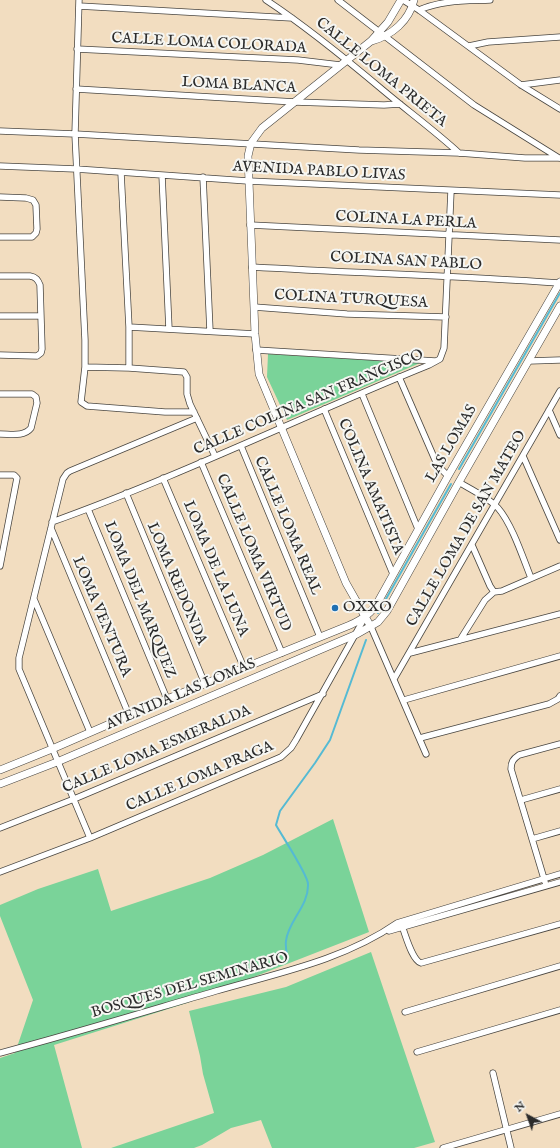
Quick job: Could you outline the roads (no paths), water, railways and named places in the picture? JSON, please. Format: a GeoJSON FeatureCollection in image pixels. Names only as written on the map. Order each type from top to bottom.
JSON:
{"type":"FeatureCollection","features":[{"type":"Feature","properties":{"kind":"street","name":"CALLE LOMA PRIETA"},"geometry":{"type":"LineString","coordinates":[[266,0],[293,18],[347,60],[459,153]]}},
{"type":"Feature","properties":{"kind":"street"},"geometry":{"type":"LineString","coordinates":[[338,0],[474,105],[559,158]]}},
{"type":"Feature","properties":{"kind":"street"},"geometry":{"type":"LineString","coordinates":[[382,34],[402,0],[413,3],[419,10],[521,85],[560,109]]}},
{"type":"Feature","properties":{"kind":"street"},"geometry":{"type":"LineString","coordinates":[[419,10],[443,3],[490,0]]}},
{"type":"Feature","properties":{"kind":"street"},"geometry":{"type":"LineString","coordinates":[[194,412],[165,412],[84,405],[81,402],[80,398],[85,368],[85,340],[75,134],[79,3],[293,18]]}},
{"type":"Feature","properties":{"kind":"street"},"geometry":{"type":"LineString","coordinates":[[413,3],[400,25],[370,41],[262,128],[251,143],[248,156],[248,181],[255,334],[259,374],[346,583],[371,627],[404,700],[426,754]]}},
{"type":"Feature","properties":{"kind":"street"},"geometry":{"type":"LineString","coordinates":[[469,46],[488,42],[560,37]]}},
{"type":"Feature","properties":{"kind":"street","name":"CALLE LOMA COLORADA"},"geometry":{"type":"LineString","coordinates":[[78,49],[298,60],[340,66]]}},
{"type":"Feature","properties":{"kind":"street"},"geometry":{"type":"LineString","coordinates":[[521,85],[560,80]]}},
{"type":"Feature","properties":{"kind":"street","name":"LOMA BLANCA"},"geometry":{"type":"LineString","coordinates":[[76,89],[295,102],[384,105],[400,104]]}},
{"type":"Feature","properties":{"kind":"street","name":"AVENIDA PABLO LIVAS"},"geometry":{"type":"LineString","coordinates":[[0,131],[251,143],[359,150],[459,153],[502,157],[559,158]]}},
{"type":"Feature","properties":{"kind":"street"},"geometry":{"type":"LineString","coordinates":[[0,161],[7,166]]}},
{"type":"Feature","properties":{"kind":"street"},"geometry":{"type":"LineString","coordinates":[[0,166],[7,166]]}},
{"type":"Feature","properties":{"kind":"street","name":"AVENIDA PABLO LIVAS"},"geometry":{"type":"LineString","coordinates":[[7,166],[76,169],[248,181],[560,196]]}},
{"type":"Feature","properties":{"kind":"street"},"geometry":{"type":"LineString","coordinates":[[121,173],[129,327],[129,368]]}},
{"type":"Feature","properties":{"kind":"street"},"geometry":{"type":"LineString","coordinates":[[162,175],[169,329]]}},
{"type":"Feature","properties":{"kind":"street"},"geometry":{"type":"LineString","coordinates":[[203,177],[210,331]]}},
{"type":"Feature","properties":{"kind":"street","name":"CALLE COLINA SAN FRANCISCO"},"geometry":{"type":"LineString","coordinates":[[51,525],[241,446],[436,362],[443,354],[444,348],[451,191]]}},
{"type":"Feature","properties":{"kind":"street"},"geometry":{"type":"LineString","coordinates":[[0,197],[26,198],[33,200],[36,206],[37,229],[36,233],[32,237],[0,237]]}},
{"type":"Feature","properties":{"kind":"street","name":"COLINA LA PERLA"},"geometry":{"type":"LineString","coordinates":[[250,225],[560,240]]}},
{"type":"Feature","properties":{"kind":"street","name":"COLINA SAN PABLO"},"geometry":{"type":"LineString","coordinates":[[252,267],[560,282]]}},
{"type":"Feature","properties":{"kind":"street"},"geometry":{"type":"LineString","coordinates":[[0,276],[30,276],[36,279],[40,285],[42,349],[40,355],[0,355]]}},
{"type":"Feature","properties":{"kind":"street","name":"LAS LOMAS"},"geometry":{"type":"LineString","coordinates":[[366,617],[375,607],[448,476],[560,282]]}},
{"type":"Feature","properties":{"kind":"street","name":"LAS LOMAS"},"geometry":{"type":"LineString","coordinates":[[371,627],[378,622],[387,611],[560,306]]}},
{"type":"Feature","properties":{"kind":"street","name":"COLINA TURQUESA"},"geometry":{"type":"LineString","coordinates":[[254,307],[347,314],[446,317]]}},
{"type":"Feature","properties":{"kind":"street"},"geometry":{"type":"LineString","coordinates":[[0,316],[41,316]]}},
{"type":"Feature","properties":{"kind":"street"},"geometry":{"type":"LineString","coordinates":[[129,327],[255,334]]}},
{"type":"Feature","properties":{"kind":"street"},"geometry":{"type":"LineString","coordinates":[[256,350],[436,362]]}},
{"type":"Feature","properties":{"kind":"street"},"geometry":{"type":"LineString","coordinates":[[529,361],[560,360]]}},
{"type":"Feature","properties":{"kind":"street"},"geometry":{"type":"LineString","coordinates":[[85,368],[129,368],[181,372],[185,374],[187,379],[188,398],[215,456]]}},
{"type":"Feature","properties":{"kind":"street"},"geometry":{"type":"LineString","coordinates":[[399,377],[436,462],[448,476]]}},
{"type":"Feature","properties":{"kind":"street","name":"CALLE LOMA DE SAN MATEO"},"geometry":{"type":"LineString","coordinates":[[394,679],[560,391]]}},
{"type":"Feature","properties":{"kind":"street"},"geometry":{"type":"LineString","coordinates":[[0,394],[32,394],[36,397],[37,403],[31,428],[29,430],[23,434],[0,434]]}},
{"type":"Feature","properties":{"kind":"street"},"geometry":{"type":"LineString","coordinates":[[362,394],[418,529]]}},
{"type":"Feature","properties":{"kind":"street","name":"COLINA AMATISTA"},"geometry":{"type":"LineString","coordinates":[[324,409],[393,574]]}},
{"type":"Feature","properties":{"kind":"street"},"geometry":{"type":"LineString","coordinates":[[549,410],[560,435]]}},
{"type":"Feature","properties":{"kind":"street"},"geometry":{"type":"LineString","coordinates":[[90,838],[19,669],[19,658],[51,525],[65,475],[70,470],[197,418]]}},
{"type":"Feature","properties":{"kind":"street","name":"CALLE LOMA REAL"},"geometry":{"type":"LineString","coordinates":[[241,446],[320,637]]}},
{"type":"Feature","properties":{"kind":"street"},"geometry":{"type":"LineString","coordinates":[[523,456],[560,540]]}},
{"type":"Feature","properties":{"kind":"street","name":"CALLE LOMA VIRTUD"},"geometry":{"type":"LineString","coordinates":[[201,462],[282,652]]}},
{"type":"Feature","properties":{"kind":"street"},"geometry":{"type":"LineString","coordinates":[[0,475],[14,475],[17,478],[2,548],[0,566]]}},
{"type":"Feature","properties":{"kind":"street","name":"LOMA DE LA LUNA"},"geometry":{"type":"LineString","coordinates":[[163,478],[244,668]]}},
{"type":"Feature","properties":{"kind":"street"},"geometry":{"type":"LineString","coordinates":[[459,482],[494,504],[506,521],[531,578]]}},
{"type":"Feature","properties":{"kind":"street","name":"LOMA REDONDA"},"geometry":{"type":"LineString","coordinates":[[126,494],[205,684]]}},
{"type":"Feature","properties":{"kind":"street","name":"LOMA DEL MARQUEZ"},"geometry":{"type":"LineString","coordinates":[[88,509],[166,699]]}},
{"type":"Feature","properties":{"kind":"street","name":"LOMA VENTURA"},"geometry":{"type":"LineString","coordinates":[[51,525],[129,715]]}},
{"type":"Feature","properties":{"kind":"street"},"geometry":{"type":"LineString","coordinates":[[472,545],[494,592]]}},
{"type":"Feature","properties":{"kind":"street"},"geometry":{"type":"LineString","coordinates":[[460,640],[486,600],[494,592],[502,591],[560,566]]}},
{"type":"Feature","properties":{"kind":"street"},"geometry":{"type":"LineString","coordinates":[[34,599],[90,732]]}},
{"type":"Feature","properties":{"kind":"street"},"geometry":{"type":"LineString","coordinates":[[410,653],[560,614]]}},
{"type":"Feature","properties":{"kind":"street","name":"CALLE LOMA PRAGA"},"geometry":{"type":"LineString","coordinates":[[0,872],[90,838],[281,757],[296,740],[366,617]]}},
{"type":"Feature","properties":{"kind":"street","name":"AVENIDA LAS LOMAS"},"geometry":{"type":"LineString","coordinates":[[0,770],[166,699],[366,617]]}},
{"type":"Feature","properties":{"kind":"street","name":"AVENIDA LAS LOMAS"},"geometry":{"type":"LineString","coordinates":[[0,784],[58,762],[371,627]]}},
{"type":"Feature","properties":{"kind":"street"},"geometry":{"type":"LineString","coordinates":[[404,700],[560,656]]}},
{"type":"Feature","properties":{"kind":"street","name":"CALLE LOMA ESMERALDA"},"geometry":{"type":"LineString","coordinates":[[0,828],[74,799],[323,693]]}},
{"type":"Feature","properties":{"kind":"street"},"geometry":{"type":"LineString","coordinates":[[420,738],[554,702],[560,696]]}},
{"type":"Feature","properties":{"kind":"street"},"geometry":{"type":"LineString","coordinates":[[546,886],[511,764],[512,761],[519,755],[560,744]]}},
{"type":"Feature","properties":{"kind":"street"},"geometry":{"type":"LineString","coordinates":[[521,800],[560,789]]}},
{"type":"Feature","properties":{"kind":"street"},"geometry":{"type":"LineString","coordinates":[[532,838],[560,830]]}},
{"type":"Feature","properties":{"kind":"street"},"geometry":{"type":"LineString","coordinates":[[383,932],[397,922],[560,874]]}},
{"type":"Feature","properties":{"kind":"street"},"geometry":{"type":"LineString","coordinates":[[383,932],[560,882]]}},
{"type":"Feature","properties":{"kind":"street"},"geometry":{"type":"LineString","coordinates":[[402,926],[414,957],[421,963],[560,924]]}},
{"type":"Feature","properties":{"kind":"street","name":"BOSQUES DEL SEMINARIO"},"geometry":{"type":"LineString","coordinates":[[0,1053],[255,980],[325,958],[354,947],[383,932]]}},
{"type":"Feature","properties":{"kind":"street"},"geometry":{"type":"LineString","coordinates":[[406,1012],[560,966]]}},
{"type":"Feature","properties":{"kind":"street"},"geometry":{"type":"LineString","coordinates":[[416,1052],[560,1010]]}},
{"type":"Feature","properties":{"kind":"street"},"geometry":{"type":"LineString","coordinates":[[493,1073],[511,1148]]}},
{"type":"Feature","properties":{"kind":"street"},"geometry":{"type":"LineString","coordinates":[[443,1148],[560,1114]]}},
{"type":"Feature","properties":{"kind":"waterway"},"geometry":{"type":"LineString","coordinates":[[459,469],[560,293]]}},
{"type":"Feature","properties":{"kind":"waterway"},"geometry":{"type":"LineString","coordinates":[[378,613],[451,484]]}},
{"type":"Feature","properties":{"kind":"waterway"},"geometry":{"type":"LineString","coordinates":[[288,960],[286,941],[290,927],[305,899],[308,884],[299,864],[276,825],[280,811],[330,740],[366,640]]}},
{"type":"Feature","properties":{"kind":"place","name":"OXXO"},"geometry":{"type":"Point","coordinates":[335,608]}}]}
